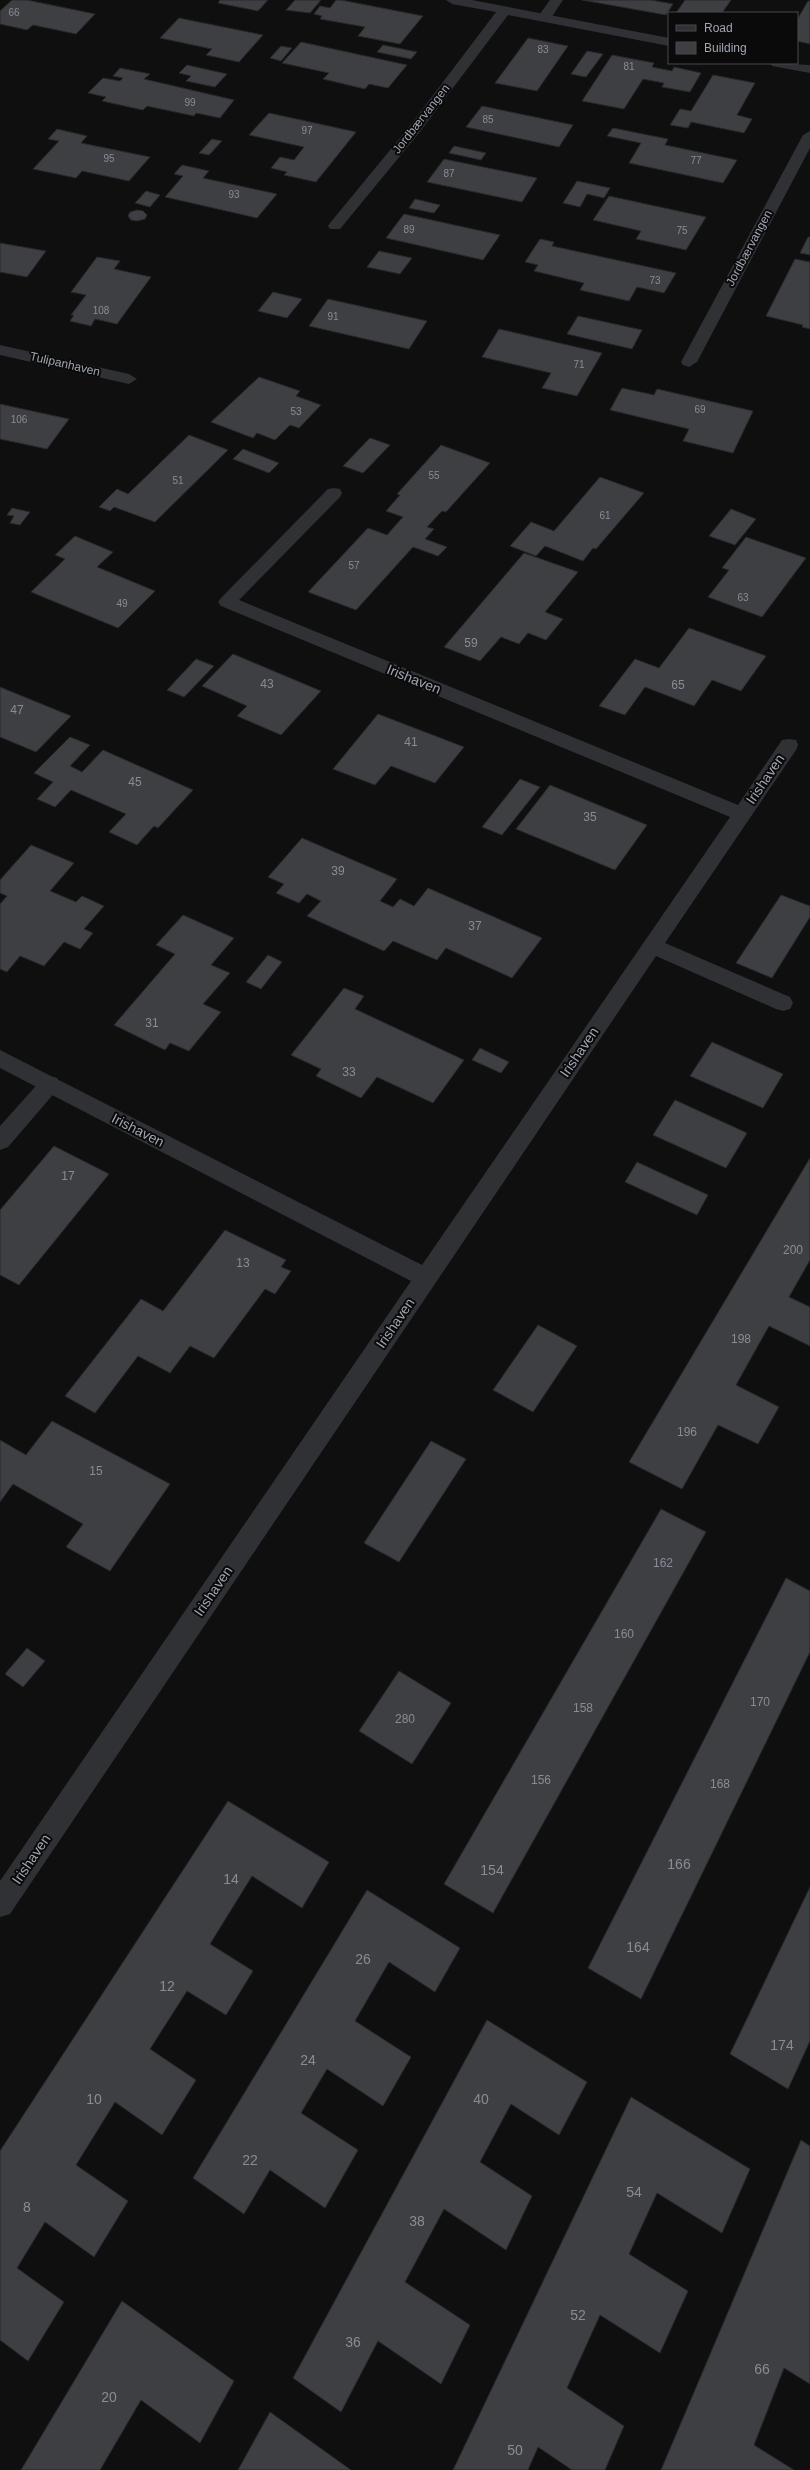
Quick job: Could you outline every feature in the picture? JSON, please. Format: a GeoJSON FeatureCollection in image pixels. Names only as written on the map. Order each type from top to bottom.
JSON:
{"type":"FeatureCollection","features":[{"type":"Feature","properties":{"kind":"street"},"geometry":{"type":"LineString","coordinates":[[452,0],[668,42]]}},
{"type":"Feature","properties":{"kind":"street"},"geometry":{"type":"LineString","coordinates":[[544,18],[557,0]]}},
{"type":"Feature","properties":{"kind":"street","name":"Jordbærvangen"},"geometry":{"type":"LineString","coordinates":[[335,226],[414,130],[505,10]]}},
{"type":"Feature","properties":{"kind":"street"},"geometry":{"type":"LineString","coordinates":[[782,64],[810,69]]}},
{"type":"Feature","properties":{"kind":"street","name":"Jordbærvangen"},"geometry":{"type":"LineString","coordinates":[[689,362],[810,135]]}},
{"type":"Feature","properties":{"kind":"street","name":"Tulipanhaven"},"geometry":{"type":"LineString","coordinates":[[0,350],[129,379]]}},
{"type":"Feature","properties":{"kind":"street","name":"Irishaven"},"geometry":{"type":"LineString","coordinates":[[334,493],[227,602],[742,814]]}},
{"type":"Feature","properties":{"kind":"street","name":"Irishaven"},"geometry":{"type":"LineString","coordinates":[[0,1904],[789,745]]}},
{"type":"Feature","properties":{"kind":"street"},"geometry":{"type":"LineString","coordinates":[[652,946],[783,1003]]}},
{"type":"Feature","properties":{"kind":"street","name":"Irishaven"},"geometry":{"type":"LineString","coordinates":[[0,1058],[426,1278]]}},
{"type":"Feature","properties":{"kind":"street"},"geometry":{"type":"LineString","coordinates":[[0,1140],[50,1084]]}},
{"type":"Feature","properties":{"kind":"building"},"geometry":{"type":"Polygon","coordinates":[[[12,0],[27,0],[95,14],[76,34],[33,25],[27,30],[0,24],[0,11],[12,0]]]}},
{"type":"Feature","properties":{"kind":"building"},"geometry":{"type":"Polygon","coordinates":[[[220,0],[268,0],[258,11],[218,3],[220,0]]]}},
{"type":"Feature","properties":{"kind":"building"},"geometry":{"type":"Polygon","coordinates":[[[295,0],[321,0],[310,13],[286,10],[295,0]]]}},
{"type":"Feature","properties":{"kind":"building"},"geometry":{"type":"Polygon","coordinates":[[[336,0],[423,16],[400,44],[358,36],[365,27],[320,19],[322,16],[314,14],[320,6],[330,8],[336,0]]]}},
{"type":"Feature","properties":{"kind":"building"},"geometry":{"type":"Polygon","coordinates":[[[582,0],[651,0],[673,4],[666,15],[582,0]]]}},
{"type":"Feature","properties":{"kind":"building"},"geometry":{"type":"Polygon","coordinates":[[[685,0],[731,0],[723,12],[677,12],[685,0]]]}},
{"type":"Feature","properties":{"kind":"building"},"geometry":{"type":"Polygon","coordinates":[[[808,1],[810,1],[810,44],[798,41],[798,18],[808,1]]]}},
{"type":"Feature","properties":{"kind":"building"},"geometry":{"type":"Polygon","coordinates":[[[179,18],[263,35],[239,62],[206,55],[212,49],[160,38],[179,18]]]}},
{"type":"Feature","properties":{"kind":"building"},"geometry":{"type":"Polygon","coordinates":[[[528,38],[568,46],[537,91],[495,83],[528,38]]]}},
{"type":"Feature","properties":{"kind":"building"},"geometry":{"type":"Polygon","coordinates":[[[301,42],[407,65],[388,88],[369,84],[365,89],[323,79],[329,73],[282,63],[301,42]]]}},
{"type":"Feature","properties":{"kind":"building"},"geometry":{"type":"Polygon","coordinates":[[[383,45],[417,52],[411,59],[377,52],[383,45]]]}},
{"type":"Feature","properties":{"kind":"building"},"geometry":{"type":"Polygon","coordinates":[[[281,46],[292,48],[281,61],[270,58],[281,46]]]}},
{"type":"Feature","properties":{"kind":"building"},"geometry":{"type":"Polygon","coordinates":[[[587,51],[603,54],[586,77],[571,74],[587,51]]]}},
{"type":"Feature","properties":{"kind":"building"},"geometry":{"type":"Polygon","coordinates":[[[612,55],[654,63],[652,67],[672,71],[674,67],[701,73],[690,92],[662,87],[664,83],[643,79],[624,109],[582,101],[612,55]]]}},
{"type":"Feature","properties":{"kind":"building"},"geometry":{"type":"Polygon","coordinates":[[[187,65],[227,74],[215,87],[186,81],[191,76],[179,73],[187,65]]]}},
{"type":"Feature","properties":{"kind":"building"},"geometry":{"type":"Polygon","coordinates":[[[120,68],[150,74],[144,79],[234,100],[220,118],[196,113],[194,116],[147,106],[143,110],[102,101],[106,97],[88,93],[103,78],[120,81],[123,78],[113,76],[120,68]]]}},
{"type":"Feature","properties":{"kind":"building"},"geometry":{"type":"Polygon","coordinates":[[[713,75],[755,83],[737,115],[752,119],[744,133],[691,122],[688,128],[670,125],[680,109],[691,111],[713,75]]]}},
{"type":"Feature","properties":{"kind":"building"},"geometry":{"type":"Polygon","coordinates":[[[482,106],[573,125],[559,147],[466,127],[482,106]]]}},
{"type":"Feature","properties":{"kind":"building"},"geometry":{"type":"Polygon","coordinates":[[[269,113],[356,132],[316,182],[284,175],[287,172],[271,168],[280,157],[294,160],[304,147],[249,135],[269,113]]]}},
{"type":"Feature","properties":{"kind":"building"},"geometry":{"type":"Polygon","coordinates":[[[613,128],[668,139],[665,145],[737,160],[723,183],[629,163],[641,143],[607,136],[613,128]]]}},
{"type":"Feature","properties":{"kind":"building"},"geometry":{"type":"Polygon","coordinates":[[[57,129],[87,136],[81,143],[150,157],[129,181],[82,171],[76,178],[33,169],[59,141],[48,139],[57,129]]]}},
{"type":"Feature","properties":{"kind":"building"},"geometry":{"type":"Polygon","coordinates":[[[212,139],[222,141],[209,155],[199,153],[212,139]]]}},
{"type":"Feature","properties":{"kind":"building"},"geometry":{"type":"Polygon","coordinates":[[[454,146],[486,153],[481,160],[449,153],[454,146]]]}},
{"type":"Feature","properties":{"kind":"building"},"geometry":{"type":"Polygon","coordinates":[[[444,159],[537,178],[522,202],[427,182],[444,159]]]}},
{"type":"Feature","properties":{"kind":"building"},"geometry":{"type":"Polygon","coordinates":[[[182,165],[209,171],[203,178],[277,194],[257,218],[165,197],[183,176],[174,174],[182,165]]]}},
{"type":"Feature","properties":{"kind":"building"},"geometry":{"type":"Polygon","coordinates":[[[577,181],[610,188],[604,198],[587,194],[580,207],[563,203],[577,181]]]}},
{"type":"Feature","properties":{"kind":"building"},"geometry":{"type":"Polygon","coordinates":[[[146,191],[160,195],[150,207],[135,203],[146,191]]]}},
{"type":"Feature","properties":{"kind":"building"},"geometry":{"type":"Polygon","coordinates":[[[609,196],[706,217],[686,250],[636,239],[641,231],[593,220],[609,196]]]}},
{"type":"Feature","properties":{"kind":"building"},"geometry":{"type":"Polygon","coordinates":[[[415,199],[440,205],[434,213],[409,208],[415,199]]]}},
{"type":"Feature","properties":{"kind":"building"},"geometry":{"type":"Polygon","coordinates":[[[137,210],[143,211],[147,215],[145,219],[137,221],[131,220],[128,216],[130,212],[137,210]]]}},
{"type":"Feature","properties":{"kind":"building"},"geometry":{"type":"Polygon","coordinates":[[[404,214],[500,235],[483,260],[386,238],[404,214]]]}},
{"type":"Feature","properties":{"kind":"building"},"geometry":{"type":"Polygon","coordinates":[[[808,237],[810,237],[810,255],[800,253],[808,237]]]}},
{"type":"Feature","properties":{"kind":"building"},"geometry":{"type":"Polygon","coordinates":[[[540,239],[554,242],[552,246],[676,273],[664,293],[637,287],[629,301],[580,290],[584,283],[534,271],[538,265],[525,262],[540,239]]]}},
{"type":"Feature","properties":{"kind":"building"},"geometry":{"type":"Polygon","coordinates":[[[0,243],[46,251],[27,277],[0,272],[0,243]]]}},
{"type":"Feature","properties":{"kind":"building"},"geometry":{"type":"Polygon","coordinates":[[[379,251],[412,258],[400,274],[367,267],[379,251]]]}},
{"type":"Feature","properties":{"kind":"building"},"geometry":{"type":"Polygon","coordinates":[[[97,257],[120,261],[114,269],[151,277],[117,324],[95,319],[91,326],[70,321],[74,315],[71,315],[86,295],[71,292],[97,257]]]}},
{"type":"Feature","properties":{"kind":"building"},"geometry":{"type":"Polygon","coordinates":[[[795,259],[810,262],[810,329],[802,327],[803,325],[766,316],[795,259]]]}},
{"type":"Feature","properties":{"kind":"building"},"geometry":{"type":"Polygon","coordinates":[[[273,292],[302,299],[287,318],[258,311],[273,292]]]}},
{"type":"Feature","properties":{"kind":"building"},"geometry":{"type":"Polygon","coordinates":[[[328,299],[427,321],[409,349],[309,326],[328,299]]]}},
{"type":"Feature","properties":{"kind":"building"},"geometry":{"type":"Polygon","coordinates":[[[578,316],[642,330],[632,349],[567,334],[578,316]]]}},
{"type":"Feature","properties":{"kind":"building"},"geometry":{"type":"Polygon","coordinates":[[[499,329],[602,353],[577,396],[542,388],[551,373],[482,357],[499,329]]]}},
{"type":"Feature","properties":{"kind":"building"},"geometry":{"type":"Polygon","coordinates":[[[259,377],[300,391],[296,396],[321,405],[299,428],[290,425],[275,440],[257,433],[253,438],[211,422],[259,377]]]}},
{"type":"Feature","properties":{"kind":"building"},"geometry":{"type":"Polygon","coordinates":[[[622,388],[654,395],[657,389],[753,411],[733,453],[683,441],[689,429],[610,410],[622,388]]]}},
{"type":"Feature","properties":{"kind":"building"},"geometry":{"type":"Polygon","coordinates":[[[0,404],[69,419],[47,449],[0,439],[0,404]]]}},
{"type":"Feature","properties":{"kind":"building"},"geometry":{"type":"Polygon","coordinates":[[[189,435],[228,450],[155,522],[114,507],[110,511],[99,507],[117,489],[128,494],[189,435]]]}},
{"type":"Feature","properties":{"kind":"building"},"geometry":{"type":"Polygon","coordinates":[[[370,438],[390,445],[363,473],[343,466],[370,438]]]}},
{"type":"Feature","properties":{"kind":"building"},"geometry":{"type":"Polygon","coordinates":[[[441,445],[490,463],[446,512],[442,511],[427,527],[434,529],[425,539],[447,547],[438,556],[413,547],[356,610],[308,592],[368,528],[387,535],[403,517],[386,511],[400,495],[397,494],[441,445]]]}},
{"type":"Feature","properties":{"kind":"building"},"geometry":{"type":"Polygon","coordinates":[[[243,449],[279,463],[269,473],[233,459],[243,449]]]}},
{"type":"Feature","properties":{"kind":"building"},"geometry":{"type":"Polygon","coordinates":[[[600,477],[644,493],[596,549],[593,548],[583,561],[545,546],[536,556],[510,546],[531,522],[554,531],[600,477]]]}},
{"type":"Feature","properties":{"kind":"building"},"geometry":{"type":"Polygon","coordinates":[[[12,508],[30,512],[20,525],[10,523],[14,516],[7,515],[12,508]]]}},
{"type":"Feature","properties":{"kind":"building"},"geometry":{"type":"Polygon","coordinates":[[[731,509],[756,519],[735,545],[709,536],[731,509]]]}},
{"type":"Feature","properties":{"kind":"building"},"geometry":{"type":"Polygon","coordinates":[[[75,536],[113,552],[97,567],[155,591],[118,628],[31,592],[65,559],[55,555],[75,536]]]}},
{"type":"Feature","properties":{"kind":"building"},"geometry":{"type":"Polygon","coordinates":[[[746,537],[806,558],[762,617],[708,597],[729,570],[722,568],[746,537]]]}},
{"type":"Feature","properties":{"kind":"building"},"geometry":{"type":"Polygon","coordinates":[[[524,553],[578,572],[545,612],[563,619],[546,640],[528,633],[519,644],[501,637],[480,661],[444,647],[524,553]]]}},
{"type":"Feature","properties":{"kind":"building"},"geometry":{"type":"Polygon","coordinates":[[[689,628],[766,656],[741,691],[712,680],[694,706],[645,687],[625,715],[599,706],[635,659],[659,668],[689,628]]]}},
{"type":"Feature","properties":{"kind":"building"},"geometry":{"type":"Polygon","coordinates":[[[233,654],[321,691],[281,735],[237,716],[247,706],[202,686],[233,654]]]}},
{"type":"Feature","properties":{"kind":"building"},"geometry":{"type":"Polygon","coordinates":[[[196,659],[214,666],[184,697],[167,690],[196,659]]]}},
{"type":"Feature","properties":{"kind":"building"},"geometry":{"type":"Polygon","coordinates":[[[0,687],[71,716],[36,752],[0,737],[0,687]]]}},
{"type":"Feature","properties":{"kind":"building"},"geometry":{"type":"Polygon","coordinates":[[[378,714],[464,747],[435,783],[391,766],[375,785],[333,769],[378,714]]]}},
{"type":"Feature","properties":{"kind":"building"},"geometry":{"type":"Polygon","coordinates":[[[70,737],[90,745],[70,766],[82,772],[103,750],[193,790],[158,828],[154,826],[137,845],[109,832],[126,814],[71,790],[55,807],[37,799],[53,782],[34,773],[70,737]]]}},
{"type":"Feature","properties":{"kind":"building"},"geometry":{"type":"Polygon","coordinates":[[[520,779],[540,787],[502,835],[482,827],[520,779]]]}},
{"type":"Feature","properties":{"kind":"building"},"geometry":{"type":"Polygon","coordinates":[[[550,785],[647,825],[615,870],[516,829],[550,785]]]}},
{"type":"Feature","properties":{"kind":"building"},"geometry":{"type":"Polygon","coordinates":[[[302,838],[397,879],[380,901],[393,907],[400,899],[414,906],[428,888],[542,938],[512,978],[446,948],[437,960],[393,941],[384,951],[307,916],[321,901],[307,894],[299,903],[276,893],[284,884],[268,877],[302,838]]]}},
{"type":"Feature","properties":{"kind":"building"},"geometry":{"type":"Polygon","coordinates":[[[31,845],[74,863],[50,891],[76,902],[82,896],[104,906],[84,929],[93,933],[80,949],[64,942],[44,966],[20,956],[7,972],[0,969],[0,904],[7,896],[0,893],[0,880],[31,845]]]}},
{"type":"Feature","properties":{"kind":"building"},"geometry":{"type":"Polygon","coordinates":[[[781,895],[810,906],[810,917],[772,978],[736,963],[781,895]]]}},
{"type":"Feature","properties":{"kind":"building"},"geometry":{"type":"Polygon","coordinates":[[[183,915],[234,938],[211,965],[230,973],[203,1004],[221,1012],[189,1051],[170,1043],[165,1050],[114,1025],[175,954],[156,945],[183,915]]]}},
{"type":"Feature","properties":{"kind":"building"},"geometry":{"type":"Polygon","coordinates":[[[268,955],[282,962],[261,989],[246,982],[268,955]]]}},
{"type":"Feature","properties":{"kind":"building"},"geometry":{"type":"Polygon","coordinates":[[[344,988],[364,996],[355,1009],[464,1060],[433,1103],[377,1077],[361,1098],[316,1076],[321,1069],[291,1055],[344,988]]]}},
{"type":"Feature","properties":{"kind":"building"},"geometry":{"type":"Polygon","coordinates":[[[712,1042],[783,1074],[763,1108],[690,1076],[712,1042]]]}},
{"type":"Feature","properties":{"kind":"building"},"geometry":{"type":"Polygon","coordinates":[[[480,1048],[509,1062],[501,1073],[472,1060],[480,1048]]]}},
{"type":"Feature","properties":{"kind":"building"},"geometry":{"type":"Polygon","coordinates":[[[675,1100],[747,1133],[726,1168],[653,1135],[675,1100]]]}},
{"type":"Feature","properties":{"kind":"building"},"geometry":{"type":"Polygon","coordinates":[[[54,1146],[109,1174],[19,1285],[0,1275],[0,1210],[54,1146]]]}},
{"type":"Feature","properties":{"kind":"building"},"geometry":{"type":"Polygon","coordinates":[[[810,1158],[810,1260],[789,1297],[810,1307],[810,1346],[769,1326],[736,1385],[779,1407],[758,1444],[718,1425],[682,1489],[629,1462],[810,1158]]]}},
{"type":"Feature","properties":{"kind":"building"},"geometry":{"type":"Polygon","coordinates":[[[637,1162],[708,1195],[697,1215],[625,1182],[637,1162]]]}},
{"type":"Feature","properties":{"kind":"building"},"geometry":{"type":"Polygon","coordinates":[[[225,1230],[286,1260],[281,1267],[291,1271],[275,1294],[265,1289],[214,1358],[190,1346],[170,1373],[138,1356],[95,1413],[65,1396],[141,1299],[163,1311],[225,1230]]]}},
{"type":"Feature","properties":{"kind":"building"},"geometry":{"type":"Polygon","coordinates":[[[538,1325],[577,1346],[533,1412],[493,1390],[538,1325]]]}},
{"type":"Feature","properties":{"kind":"building"},"geometry":{"type":"Polygon","coordinates":[[[52,1421],[170,1484],[110,1571],[66,1547],[83,1524],[13,1484],[0,1502],[0,1440],[26,1455],[52,1421]]]}},
{"type":"Feature","properties":{"kind":"building"},"geometry":{"type":"Polygon","coordinates":[[[431,1441],[466,1459],[399,1562],[364,1543],[431,1441]]]}},
{"type":"Feature","properties":{"kind":"building"},"geometry":{"type":"Polygon","coordinates":[[[661,1509],[706,1532],[493,1913],[444,1884],[661,1509]]]}},
{"type":"Feature","properties":{"kind":"building"},"geometry":{"type":"Polygon","coordinates":[[[786,1578],[810,1591],[810,1652],[641,1999],[588,1968],[786,1578]]]}},
{"type":"Feature","properties":{"kind":"building"},"geometry":{"type":"Polygon","coordinates":[[[27,1648],[45,1661],[23,1687],[5,1674],[27,1648]]]}},
{"type":"Feature","properties":{"kind":"building"},"geometry":{"type":"Polygon","coordinates":[[[399,1671],[451,1703],[412,1764],[359,1731],[399,1671]]]}},
{"type":"Feature","properties":{"kind":"building"},"geometry":{"type":"Polygon","coordinates":[[[228,1801],[329,1862],[302,1908],[252,1876],[210,1944],[253,1971],[226,2015],[187,1991],[150,2049],[196,2080],[162,2135],[115,2102],[76,2165],[128,2201],[94,2257],[45,2222],[17,2268],[64,2302],[28,2361],[0,2340],[0,2151],[228,1801]]]}},
{"type":"Feature","properties":{"kind":"building"},"geometry":{"type":"Polygon","coordinates":[[[810,1887],[810,2041],[788,2089],[730,2054],[810,1887]]]}},
{"type":"Feature","properties":{"kind":"building"},"geometry":{"type":"Polygon","coordinates":[[[367,1890],[460,1948],[435,1992],[389,1962],[355,2021],[411,2057],[383,2106],[327,2069],[301,2113],[358,2150],[325,2208],[270,2170],[244,2214],[193,2178],[367,1890]]]}},
{"type":"Feature","properties":{"kind":"building"},"geometry":{"type":"Polygon","coordinates":[[[487,2020],[587,2082],[559,2135],[511,2104],[480,2162],[532,2196],[506,2250],[444,2209],[405,2282],[470,2325],[441,2384],[378,2341],[341,2412],[293,2378],[487,2020]]]}},
{"type":"Feature","properties":{"kind":"building"},"geometry":{"type":"Polygon","coordinates":[[[631,2097],[750,2169],[722,2233],[657,2193],[629,2254],[688,2291],[660,2353],[600,2315],[567,2388],[624,2426],[605,2470],[572,2470],[538,2447],[528,2470],[453,2470],[631,2097]]]}},
{"type":"Feature","properties":{"kind":"building"},"geometry":{"type":"Polygon","coordinates":[[[801,2140],[810,2146],[810,2384],[784,2368],[754,2445],[794,2470],[661,2470],[801,2140]]]}},
{"type":"Feature","properties":{"kind":"building"},"geometry":{"type":"Polygon","coordinates":[[[122,2301],[234,2381],[200,2443],[141,2400],[100,2470],[21,2470],[122,2301]]]}},
{"type":"Feature","properties":{"kind":"building"},"geometry":{"type":"Polygon","coordinates":[[[270,2412],[351,2470],[238,2470],[270,2412]]]}}]}
